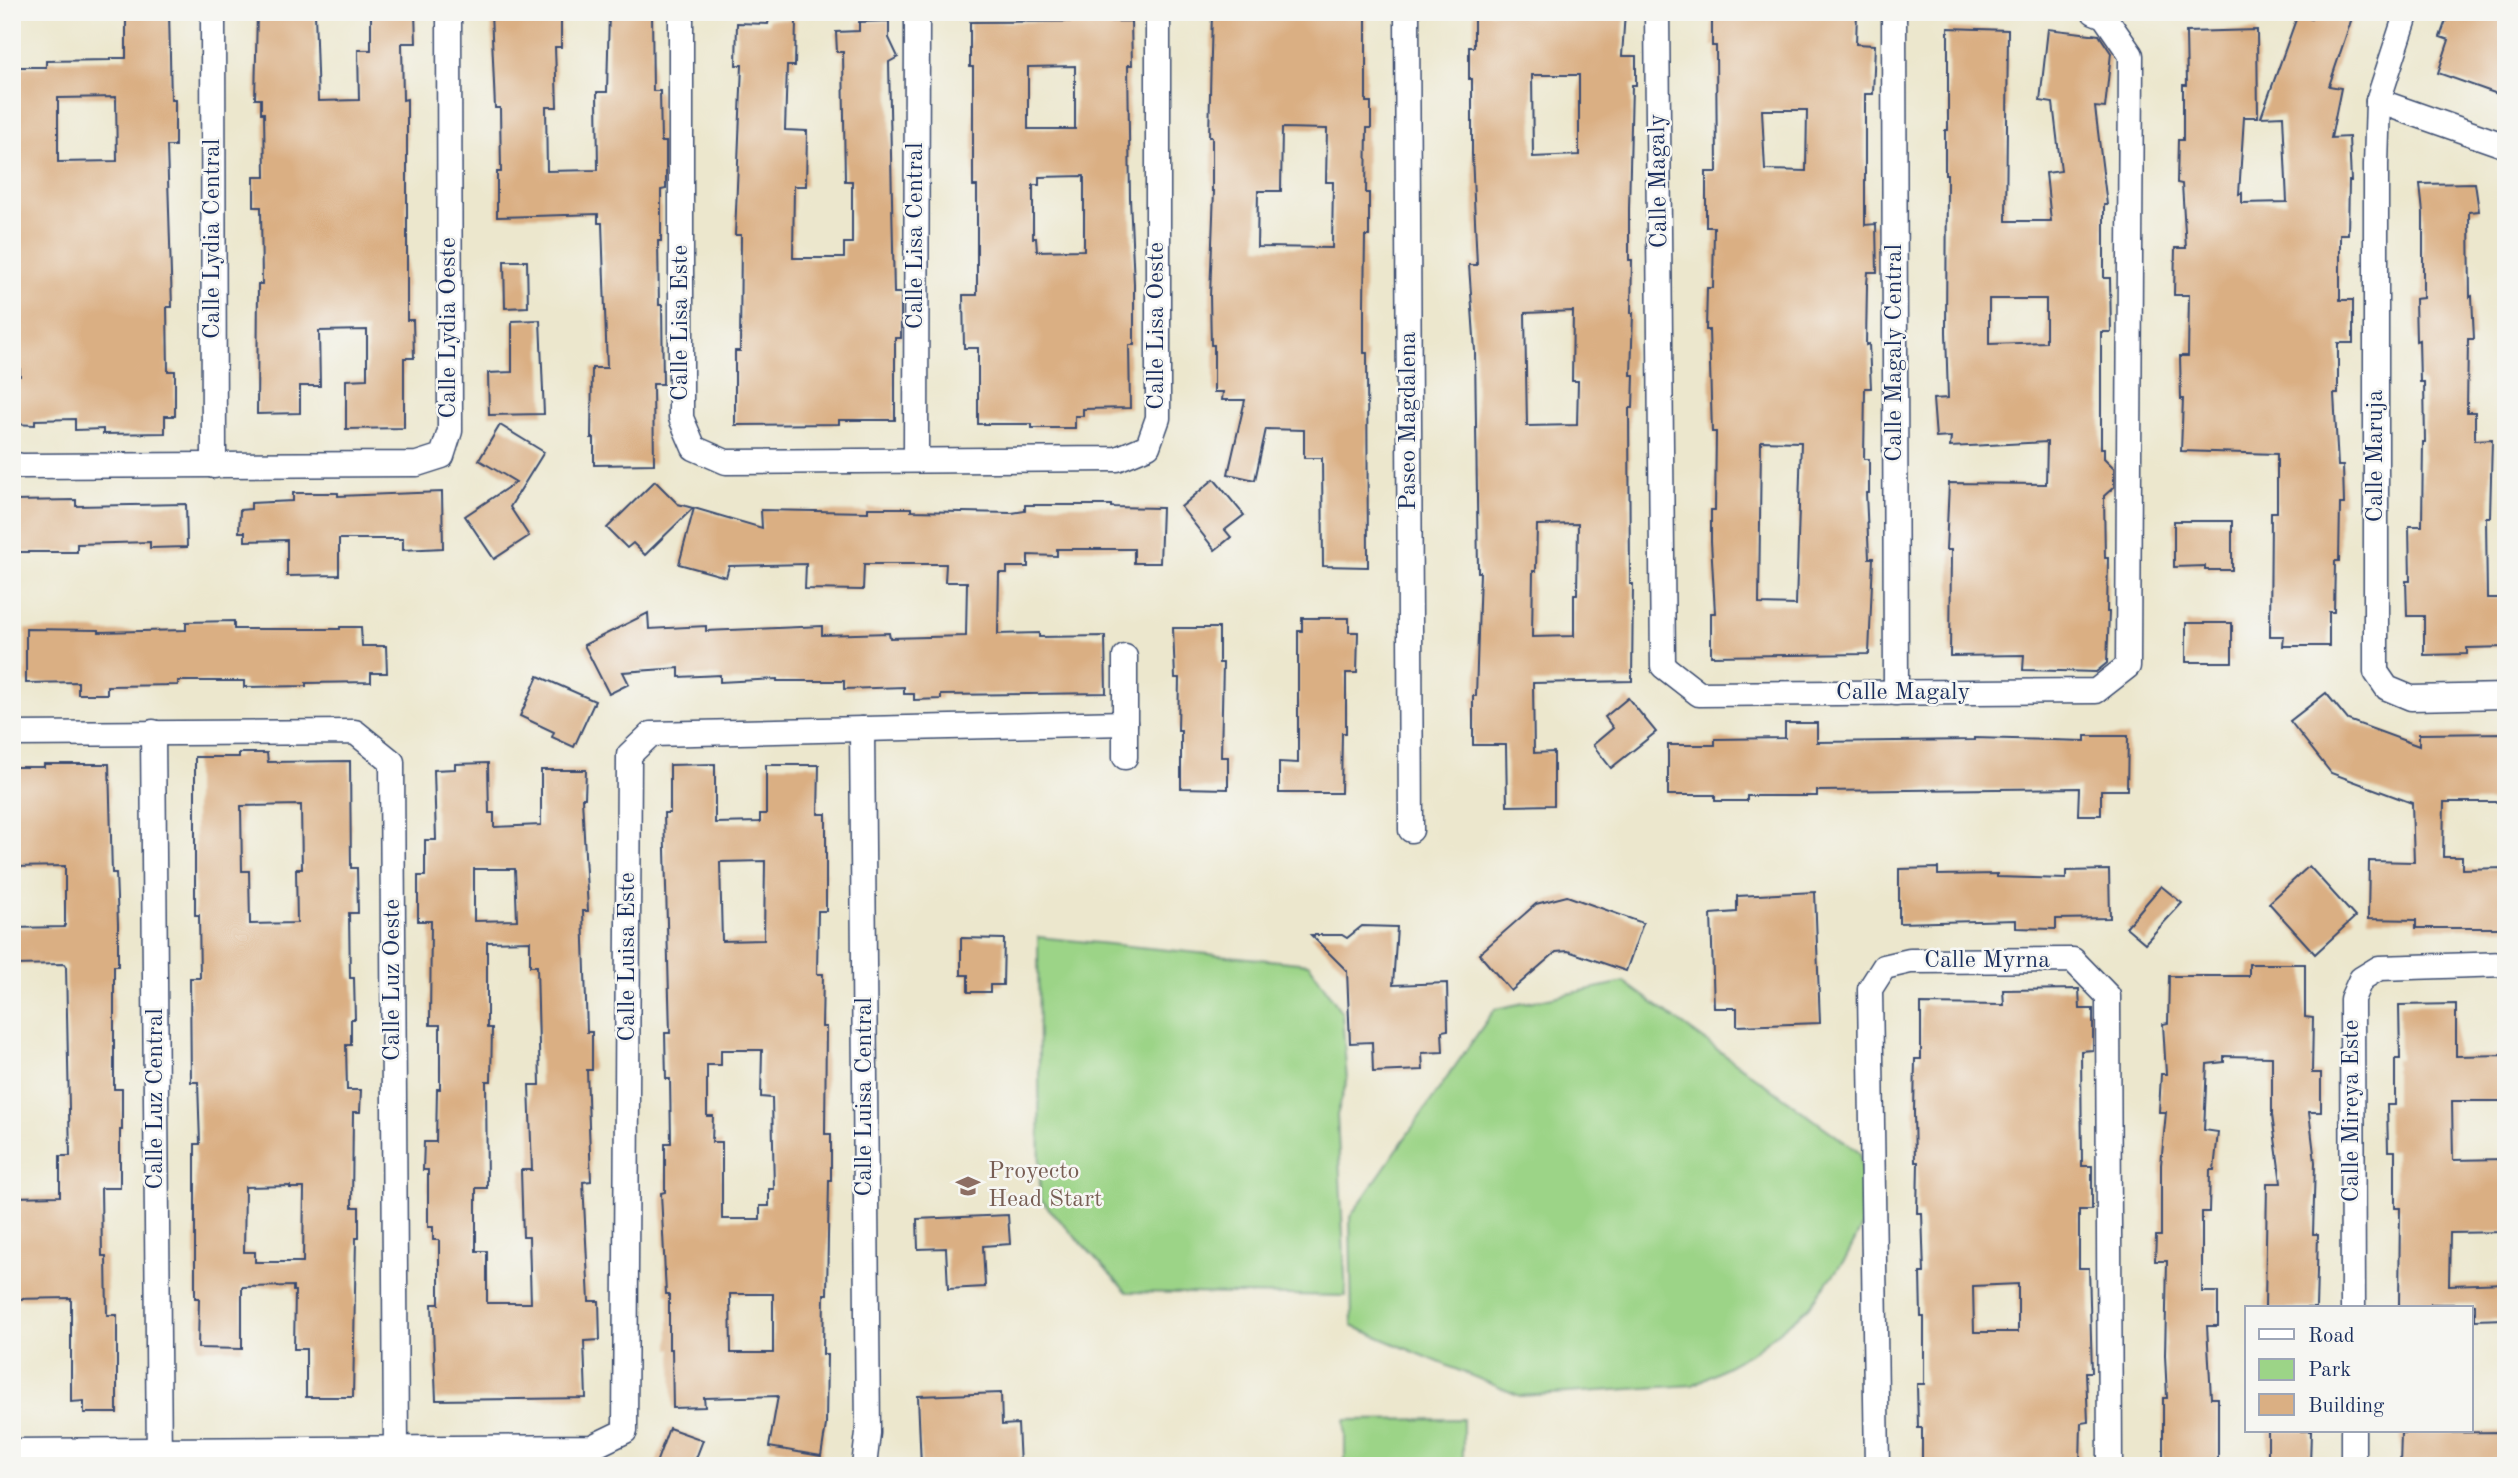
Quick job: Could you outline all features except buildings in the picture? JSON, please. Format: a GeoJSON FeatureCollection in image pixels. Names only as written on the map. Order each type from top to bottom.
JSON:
{"type":"FeatureCollection","features":[{"type":"Feature","properties":{"kind":"street","name":"Calle Lydia Central"},"geometry":{"type":"LineString","coordinates":[[213,12],[214,466]]}},
{"type":"Feature","properties":{"kind":"street","name":"Calle Lydia Oeste"},"geometry":{"type":"LineString","coordinates":[[214,466],[417,464],[442,456],[450,431],[449,12]]}},
{"type":"Feature","properties":{"kind":"street","name":"Calle Lisa Este"},"geometry":{"type":"LineString","coordinates":[[681,12],[681,418],[694,448],[726,462],[916,460]]}},
{"type":"Feature","properties":{"kind":"street","name":"Calle Lisa Central"},"geometry":{"type":"LineString","coordinates":[[916,460],[917,12]]}},
{"type":"Feature","properties":{"kind":"street","name":"Calle Lisa Oeste"},"geometry":{"type":"LineString","coordinates":[[916,460],[1117,459],[1148,446],[1158,418],[1158,12]]}},
{"type":"Feature","properties":{"kind":"street","name":"Paseo Magdalena"},"geometry":{"type":"LineString","coordinates":[[1407,12],[1410,830]]}},
{"type":"Feature","properties":{"kind":"street","name":"Calle Magaly"},"geometry":{"type":"LineString","coordinates":[[1657,12],[1663,666],[1699,694],[2096,691],[2128,666],[2131,55],[2104,16],[2094,12]]}},
{"type":"Feature","properties":{"kind":"street","name":"Calle Magaly Central"},"geometry":{"type":"LineString","coordinates":[[1894,12],[1896,693]]}},
{"type":"Feature","properties":{"kind":"street","name":"Calle Maruja"},"geometry":{"type":"LineString","coordinates":[[2407,12],[2378,101],[2376,672],[2387,688],[2411,698],[2506,696]]}},
{"type":"Feature","properties":{"kind":"street"},"geometry":{"type":"LineString","coordinates":[[2378,101],[2506,146]]}},
{"type":"Feature","properties":{"kind":"street"},"geometry":{"type":"LineString","coordinates":[[12,464],[214,466]]}},
{"type":"Feature","properties":{"kind":"street"},"geometry":{"type":"LineString","coordinates":[[1125,657],[1125,757]]}},
{"type":"Feature","properties":{"kind":"street","name":"Calle Luisa Este"},"geometry":{"type":"LineString","coordinates":[[396,1448],[592,1447],[625,1431],[629,755],[651,734],[1125,723]]}},
{"type":"Feature","properties":{"kind":"street","name":"Calle Luisa Central"},"geometry":{"type":"LineString","coordinates":[[862,729],[868,1433],[864,1466]]}},
{"type":"Feature","properties":{"kind":"street"},"geometry":{"type":"LineString","coordinates":[[12,734],[153,732]]}},
{"type":"Feature","properties":{"kind":"street","name":"Calle Luz Oeste"},"geometry":{"type":"LineString","coordinates":[[153,732],[355,732],[392,762],[396,1448]]}},
{"type":"Feature","properties":{"kind":"street","name":"Calle Luz Central"},"geometry":{"type":"LineString","coordinates":[[153,732],[159,1457]]}},
{"type":"Feature","properties":{"kind":"street","name":"Calle Myrna"},"geometry":{"type":"LineString","coordinates":[[1877,1466],[1870,989],[1884,967],[1910,961],[2060,960],[2073,960],[2108,996],[2110,1466]]}},
{"type":"Feature","properties":{"kind":"street","name":"Calle Mireya Este"},"geometry":{"type":"LineString","coordinates":[[2353,1306],[2351,999],[2361,979],[2379,968],[2506,964]]}},
{"type":"Feature","properties":{"kind":"street"},"geometry":{"type":"LineString","coordinates":[[2353,1432],[2353,1466]]}},
{"type":"Feature","properties":{"kind":"street"},"geometry":{"type":"LineString","coordinates":[[12,1451],[159,1457],[396,1448]]}},
{"type":"Feature","properties":{"kind":"green space"},"geometry":{"type":"Polygon","coordinates":[[[1038,937],[1309,964],[1342,1013],[1347,1081],[1337,1115],[1346,1296],[1127,1292],[1040,1199],[1038,937]]]}},
{"type":"Feature","properties":{"kind":"green space"},"geometry":{"type":"Polygon","coordinates":[[[1624,982],[1860,1153],[1865,1221],[1846,1258],[1808,1308],[1753,1352],[1693,1385],[1520,1396],[1352,1326],[1350,1217],[1495,1009],[1624,982]]]}},
{"type":"Feature","properties":{"kind":"green space"},"geometry":{"type":"Polygon","coordinates":[[[1463,1419],[1463,1466],[1345,1466],[1345,1420],[1463,1419]]]}},
{"type":"Feature","properties":{"kind":"place","name":"Proyecto Head Start"},"geometry":{"type":"Point","coordinates":[968,1186]}}]}
